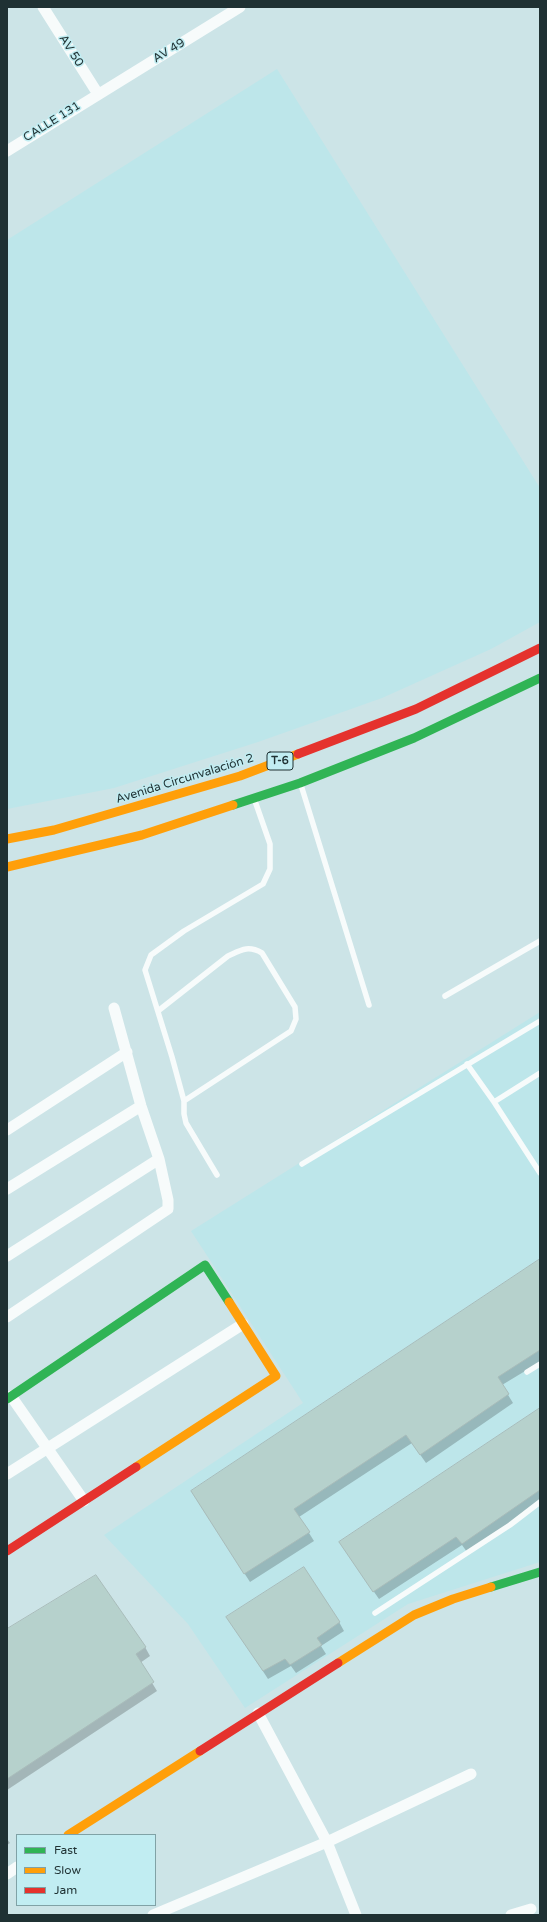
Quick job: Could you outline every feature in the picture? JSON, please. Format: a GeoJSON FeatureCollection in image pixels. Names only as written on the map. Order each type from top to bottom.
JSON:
{"type":"FeatureCollection","features":[{"type":"Feature","properties":{"kind":"main road","name":"Avenida Circunvalación 2"},"geometry":{"type":"LineString","coordinates":[[7,839],[54,830],[240,776],[416,709],[540,648]]}},
{"type":"Feature","properties":{"kind":"main road","name":"T-6"},"geometry":{"type":"LineString","coordinates":[[7,867],[142,835],[255,799],[414,738],[540,678]]}},
{"type":"Feature","properties":{"kind":"main road"},"geometry":{"type":"LineString","coordinates":[[7,1551],[276,1376],[205,1265],[9,1398]]}},
{"type":"Feature","properties":{"kind":"main road"},"geometry":{"type":"LineString","coordinates":[[70,1834],[414,1615],[453,1599],[540,1572]]}},
{"type":"Feature","properties":{"kind":"street","name":"AV 50"},"geometry":{"type":"LineString","coordinates":[[43,7],[98,94]]}},
{"type":"Feature","properties":{"kind":"street","name":"AV 49"},"geometry":{"type":"LineString","coordinates":[[98,94],[240,7]]}},
{"type":"Feature","properties":{"kind":"street","name":"CALLE 131"},"geometry":{"type":"LineString","coordinates":[[7,151],[98,94]]}},
{"type":"Feature","properties":{"kind":"street"},"geometry":{"type":"LineString","coordinates":[[7,1317],[168,1209],[168,1200],[159,1159],[141,1106],[114,1008]]}},
{"type":"Feature","properties":{"kind":"street"},"geometry":{"type":"LineString","coordinates":[[7,1130],[127,1052]]}},
{"type":"Feature","properties":{"kind":"street"},"geometry":{"type":"LineString","coordinates":[[7,1189],[141,1106]]}},
{"type":"Feature","properties":{"kind":"street"},"geometry":{"type":"LineString","coordinates":[[7,1256],[159,1159]]}},
{"type":"Feature","properties":{"kind":"street"},"geometry":{"type":"LineString","coordinates":[[7,1474],[48,1446],[243,1324]]}},
{"type":"Feature","properties":{"kind":"street"},"geometry":{"type":"LineString","coordinates":[[9,1398],[48,1446],[84,1501]]}},
{"type":"Feature","properties":{"kind":"street"},"geometry":{"type":"LineString","coordinates":[[258,1713],[326,1842],[356,1915]]}},
{"type":"Feature","properties":{"kind":"street"},"geometry":{"type":"LineString","coordinates":[[153,1915],[326,1842],[471,1774]]}},
{"type":"Feature","properties":{"kind":"street"},"geometry":{"type":"LineString","coordinates":[[7,1874],[16,1868]]}},
{"type":"Feature","properties":{"kind":"street"},"geometry":{"type":"LineString","coordinates":[[511,1915],[531,1909]]}},
{"type":"Feature","properties":{"kind":"lane"},"geometry":{"type":"LineString","coordinates":[[300,783],[369,1005]]}},
{"type":"Feature","properties":{"kind":"lane"},"geometry":{"type":"LineString","coordinates":[[217,1175],[186,1123],[184,1101],[145,970],[151,955],[184,931],[263,884],[270,869],[270,844],[255,799]]}},
{"type":"Feature","properties":{"kind":"lane"},"geometry":{"type":"LineString","coordinates":[[445,996],[540,941]]}},
{"type":"Feature","properties":{"kind":"lane"},"geometry":{"type":"LineString","coordinates":[[158,1011],[228,956],[241,950],[254,948],[262,953],[295,1008],[296,1019],[291,1031],[184,1101]]}},
{"type":"Feature","properties":{"kind":"lane"},"geometry":{"type":"LineString","coordinates":[[302,1164],[540,1021]]}},
{"type":"Feature","properties":{"kind":"lane"},"geometry":{"type":"LineString","coordinates":[[467,1064],[494,1102],[540,1173]]}},
{"type":"Feature","properties":{"kind":"lane"},"geometry":{"type":"LineString","coordinates":[[494,1102],[540,1073]]}},
{"type":"Feature","properties":{"kind":"lane"},"geometry":{"type":"LineString","coordinates":[[527,1372],[540,1364]]}},
{"type":"Feature","properties":{"kind":"lane"},"geometry":{"type":"LineString","coordinates":[[375,1613],[510,1525],[540,1502]]}},
{"type":"Feature","properties":{"kind":"shaded area"},"geometry":{"type":"Polygon","coordinates":[[[277,69],[540,488],[540,622],[491,649],[382,698],[258,742],[114,788],[7,809],[7,240],[277,69]]]}},
{"type":"Feature","properties":{"kind":"shaded area"},"geometry":{"type":"Polygon","coordinates":[[[540,1012],[540,1562],[408,1604],[245,1708],[188,1624],[104,1535],[303,1403],[191,1231],[540,1012]]]}},
{"type":"Feature","properties":{"kind":"building"},"geometry":{"type":"Polygon","coordinates":[[[540,1259],[540,1350],[498,1377],[509,1394],[420,1455],[406,1435],[294,1509],[310,1532],[244,1574],[191,1491],[540,1259]]]}},
{"type":"Feature","properties":{"kind":"building"},"geometry":{"type":"Polygon","coordinates":[[[540,1408],[540,1490],[462,1544],[456,1537],[373,1592],[339,1542],[540,1408]]]}},
{"type":"Feature","properties":{"kind":"building"},"geometry":{"type":"Polygon","coordinates":[[[304,1567],[340,1622],[317,1638],[322,1645],[290,1665],[285,1659],[263,1671],[226,1617],[304,1567]]]}},
{"type":"Feature","properties":{"kind":"building"},"geometry":{"type":"Polygon","coordinates":[[[96,1575],[146,1647],[136,1654],[154,1682],[7,1779],[7,1629],[96,1575]]]}},
{"type":"Feature","properties":{"kind":"traffic: fast"},"geometry":{"type":"LineString","coordinates":[[233,805],[300,783],[414,738],[540,678]]}},
{"type":"Feature","properties":{"kind":"traffic: fast"},"geometry":{"type":"LineString","coordinates":[[7,1399],[205,1265],[229,1302]]}},
{"type":"Feature","properties":{"kind":"traffic: fast"},"geometry":{"type":"LineString","coordinates":[[491,1587],[540,1572]]}},
{"type":"Feature","properties":{"kind":"traffic: slow"},"geometry":{"type":"LineString","coordinates":[[7,839],[54,830],[240,776],[298,754]]}},
{"type":"Feature","properties":{"kind":"traffic: slow"},"geometry":{"type":"LineString","coordinates":[[7,867],[142,835],[233,805]]}},
{"type":"Feature","properties":{"kind":"traffic: slow"},"geometry":{"type":"LineString","coordinates":[[136,1467],[276,1376],[229,1302]]}},
{"type":"Feature","properties":{"kind":"traffic: slow"},"geometry":{"type":"LineString","coordinates":[[338,1663],[414,1615],[453,1599],[491,1587]]}},
{"type":"Feature","properties":{"kind":"traffic: slow"},"geometry":{"type":"LineString","coordinates":[[70,1834],[200,1751]]}},
{"type":"Feature","properties":{"kind":"traffic: jam"},"geometry":{"type":"LineString","coordinates":[[298,754],[416,709],[540,648]]}},
{"type":"Feature","properties":{"kind":"traffic: jam"},"geometry":{"type":"LineString","coordinates":[[7,1551],[136,1467]]}},
{"type":"Feature","properties":{"kind":"traffic: jam"},"geometry":{"type":"LineString","coordinates":[[200,1751],[338,1663]]}}]}
